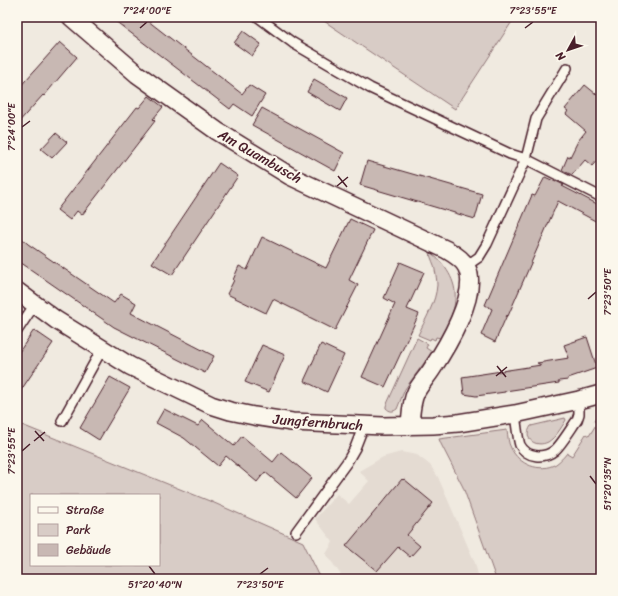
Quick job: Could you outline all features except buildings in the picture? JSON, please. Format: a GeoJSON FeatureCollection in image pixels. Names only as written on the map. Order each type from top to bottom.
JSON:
{"type":"FeatureCollection","features":[{"type":"Feature","properties":{"kind":"street","name":"Am Quambusch"},"geometry":{"type":"LineString","coordinates":[[71,17],[137,74],[217,131],[290,176],[447,250],[456,256],[466,266]]}},
{"type":"Feature","properties":{"kind":"street"},"geometry":{"type":"LineString","coordinates":[[410,425],[413,400],[416,391],[450,340],[463,312],[470,283],[466,266]]}},
{"type":"Feature","properties":{"kind":"street","name":"Jungfernbruch"},"geometry":{"type":"LineString","coordinates":[[17,291],[56,320],[130,366],[212,405],[230,411],[292,422],[383,426],[458,423],[515,414],[601,394]]}},
{"type":"Feature","properties":{"kind":"lane"},"geometry":{"type":"LineString","coordinates":[[258,17],[293,43],[370,88],[510,154],[526,159],[601,197]]}},
{"type":"Feature","properties":{"kind":"lane"},"geometry":{"type":"LineString","coordinates":[[466,266],[479,257],[487,244],[526,159],[536,119],[567,68]]}},
{"type":"Feature","properties":{"kind":"lane"},"geometry":{"type":"LineString","coordinates":[[17,331],[35,304]]}},
{"type":"Feature","properties":{"kind":"lane"},"geometry":{"type":"LineString","coordinates":[[62,421],[102,349]]}},
{"type":"Feature","properties":{"kind":"lane"},"geometry":{"type":"LineString","coordinates":[[515,414],[520,445],[527,452],[536,456],[546,456],[556,450],[576,420],[579,414],[579,400]]}},
{"type":"Feature","properties":{"kind":"lane"},"geometry":{"type":"LineString","coordinates":[[296,532],[347,462],[355,448],[364,425]]}},
{"type":"Feature","properties":{"kind":"shaded area"},"geometry":{"type":"Polygon","coordinates":[[[401,452],[417,455],[430,465],[438,477],[475,563],[479,579],[344,579],[326,554],[333,542],[315,519],[337,494],[349,504],[369,481],[359,471],[383,457],[401,452]]]}},
{"type":"Feature","properties":{"kind":"green space"},"geometry":{"type":"Polygon","coordinates":[[[318,17],[515,17],[455,109],[318,17]]]}},
{"type":"Feature","properties":{"kind":"green space"},"geometry":{"type":"Polygon","coordinates":[[[430,252],[441,262],[449,273],[455,293],[453,310],[449,320],[440,338],[436,337],[435,340],[431,338],[430,340],[418,335],[435,298],[437,285],[435,268],[430,252]]]}},
{"type":"Feature","properties":{"kind":"green space"},"geometry":{"type":"Polygon","coordinates":[[[417,338],[428,344],[426,348],[432,352],[405,389],[397,409],[390,411],[386,408],[386,406],[417,338]]]}},
{"type":"Feature","properties":{"kind":"green space"},"geometry":{"type":"Polygon","coordinates":[[[601,412],[601,569],[591,579],[496,579],[463,487],[439,439],[507,430],[510,446],[519,459],[530,466],[543,468],[550,467],[556,464],[567,453],[572,456],[586,434],[589,436],[597,423],[594,421],[601,412]]]}},
{"type":"Feature","properties":{"kind":"green space"},"geometry":{"type":"Polygon","coordinates":[[[565,418],[566,420],[558,432],[548,442],[539,444],[535,443],[529,438],[528,435],[531,426],[565,418]]]}},
{"type":"Feature","properties":{"kind":"green space"},"geometry":{"type":"Polygon","coordinates":[[[17,423],[212,502],[303,542],[321,579],[17,579],[17,423]]]}}]}
